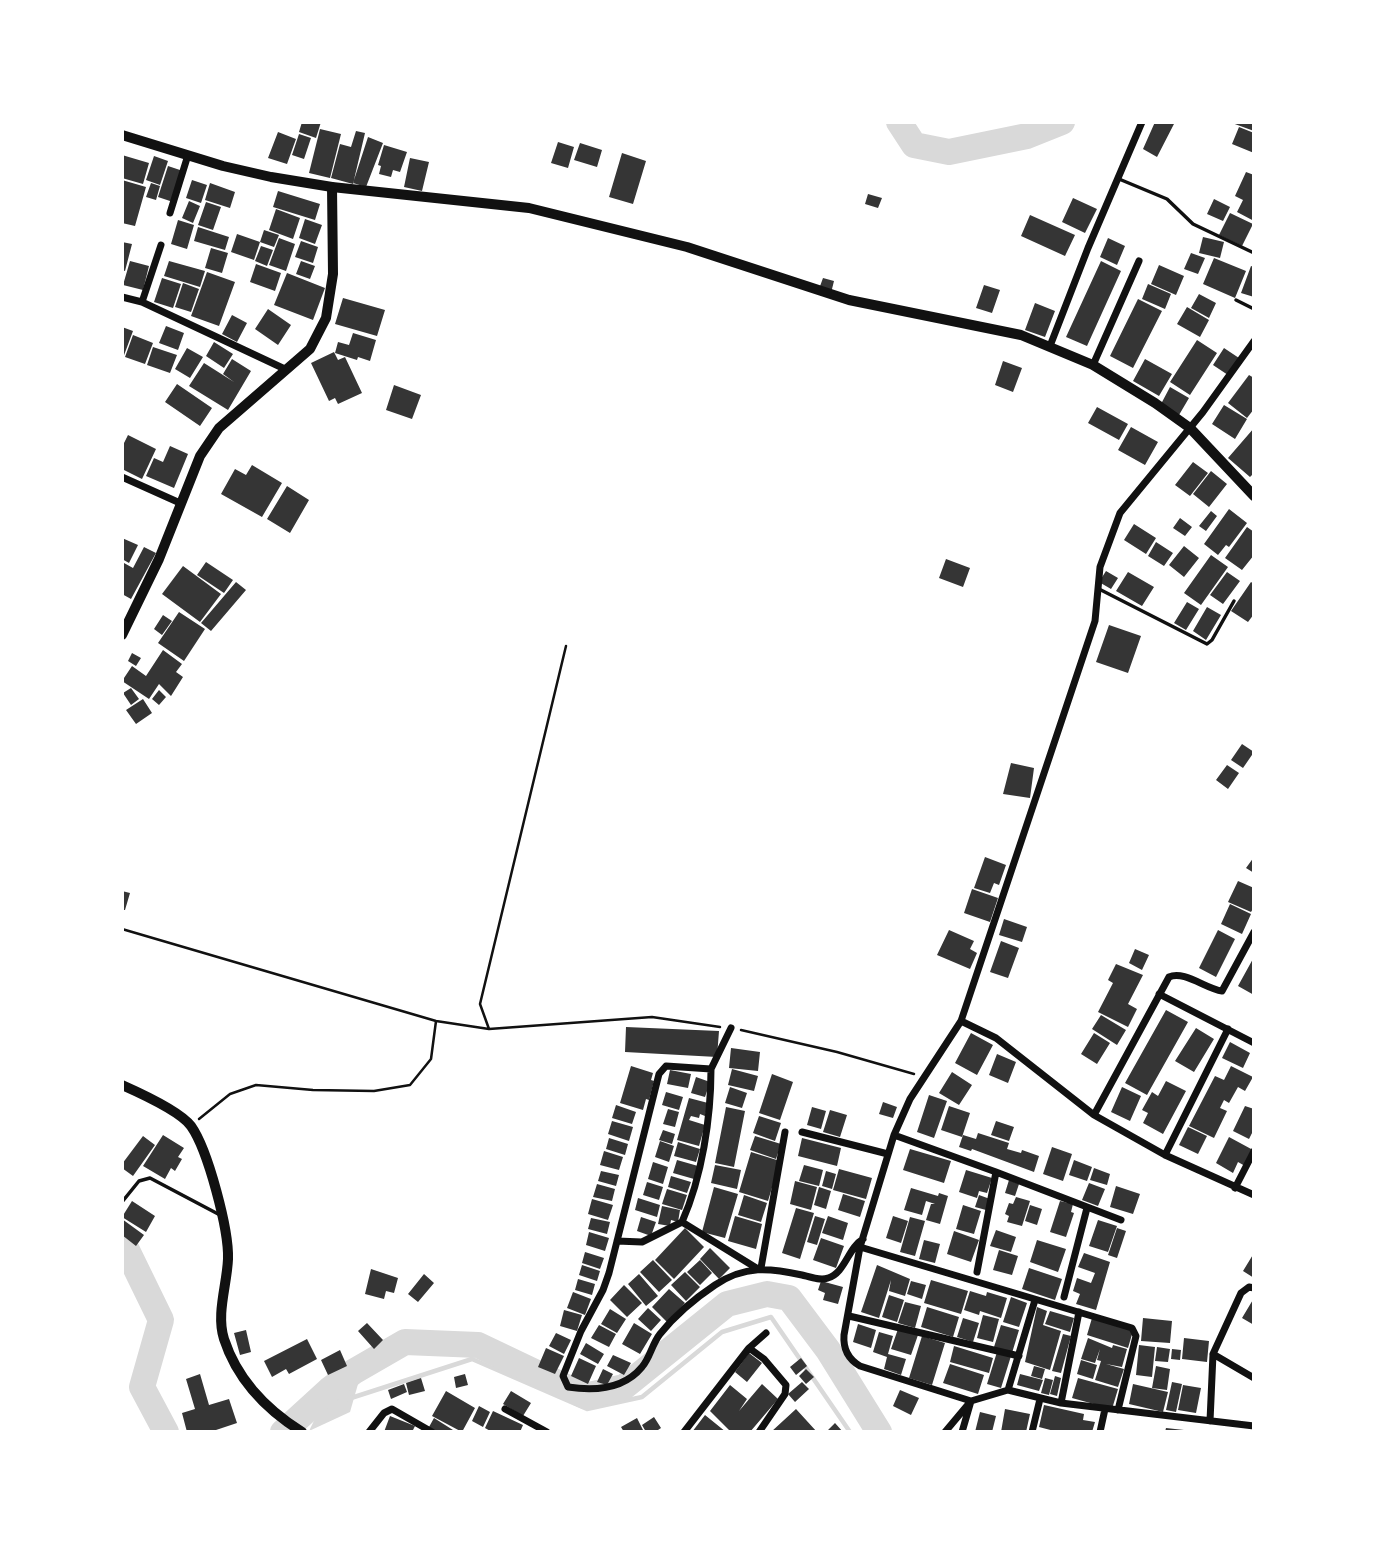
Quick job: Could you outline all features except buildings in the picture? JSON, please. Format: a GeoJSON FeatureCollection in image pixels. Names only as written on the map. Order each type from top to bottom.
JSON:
{"type":"FeatureCollection","features":[{"type":"Feature","properties":{"kind":"main road"},"geometry":{"type":"LineString","coordinates":[[122,135],[271,177],[332,187],[529,208],[687,247],[849,300],[1021,335],[1093,365],[1155,403],[1190,428],[1254,496]]}},
{"type":"Feature","properties":{"kind":"street"},"geometry":{"type":"LineString","coordinates":[[1050,346],[1088,248],[1143,122]]}},
{"type":"Feature","properties":{"kind":"street"},"geometry":{"type":"LineString","coordinates":[[170,213],[188,155]]}},
{"type":"Feature","properties":{"kind":"street"},"geometry":{"type":"LineString","coordinates":[[122,635],[159,559],[200,456],[219,428],[310,349],[326,318],[333,274],[332,187]]}},
{"type":"Feature","properties":{"kind":"street"},"geometry":{"type":"LineString","coordinates":[[142,302],[161,244]]}},
{"type":"Feature","properties":{"kind":"street"},"geometry":{"type":"LineString","coordinates":[[1093,365],[1139,261]]}},
{"type":"Feature","properties":{"kind":"street"},"geometry":{"type":"LineString","coordinates":[[122,297],[142,302],[287,370]]}},
{"type":"Feature","properties":{"kind":"street"},"geometry":{"type":"LineString","coordinates":[[971,1401],[853,1362],[843,1344],[861,1243],[894,1135],[910,1099],[961,1021],[1095,621],[1100,566],[1120,513],[1190,428],[1254,341]]}},
{"type":"Feature","properties":{"kind":"street"},"geometry":{"type":"LineString","coordinates":[[122,477],[180,503]]}},
{"type":"Feature","properties":{"kind":"street"},"geometry":{"type":"LineString","coordinates":[[122,608],[133,614]]}},
{"type":"Feature","properties":{"kind":"street"},"geometry":{"type":"LineString","coordinates":[[1094,1115],[1169,977],[1179,975],[1211,990],[1222,991],[1254,932]]}},
{"type":"Feature","properties":{"kind":"street"},"geometry":{"type":"LineString","coordinates":[[1159,994],[1254,1042]]}},
{"type":"Feature","properties":{"kind":"street"},"geometry":{"type":"LineString","coordinates":[[961,1021],[996,1038],[1094,1115],[1165,1155],[1254,1195]]}},
{"type":"Feature","properties":{"kind":"street"},"geometry":{"type":"LineString","coordinates":[[617,1241],[642,1242],[682,1222],[693,1194],[709,1115],[711,1069],[732,1028]]}},
{"type":"Feature","properties":{"kind":"street"},"geometry":{"type":"LineString","coordinates":[[1165,1155],[1228,1029]]}},
{"type":"Feature","properties":{"kind":"street"},"geometry":{"type":"LineString","coordinates":[[711,1069],[666,1066],[661,1069],[603,1290],[581,1331],[563,1376],[568,1387],[590,1390],[619,1384],[642,1367],[657,1337],[679,1311],[718,1283],[740,1273],[771,1268],[816,1279],[829,1278],[839,1271],[857,1243],[861,1243],[1135,1330],[1136,1336],[1118,1410]]}},
{"type":"Feature","properties":{"kind":"street"},"geometry":{"type":"LineString","coordinates":[[122,1085],[153,1099],[191,1125],[216,1182],[229,1257],[223,1303],[223,1338],[243,1377],[259,1399],[302,1432]]}},
{"type":"Feature","properties":{"kind":"street"},"geometry":{"type":"LineString","coordinates":[[759,1269],[785,1132]]}},
{"type":"Feature","properties":{"kind":"street"},"geometry":{"type":"LineString","coordinates":[[802,1132],[888,1154]]}},
{"type":"Feature","properties":{"kind":"street"},"geometry":{"type":"LineString","coordinates":[[894,1135],[1121,1220]]}},
{"type":"Feature","properties":{"kind":"street"},"geometry":{"type":"LineString","coordinates":[[1235,1188],[1254,1151]]}},
{"type":"Feature","properties":{"kind":"street"},"geometry":{"type":"LineString","coordinates":[[977,1272],[996,1172]]}},
{"type":"Feature","properties":{"kind":"street"},"geometry":{"type":"LineString","coordinates":[[1064,1297],[1087,1208]]}},
{"type":"Feature","properties":{"kind":"street"},"geometry":{"type":"LineString","coordinates":[[682,1222],[697,1234],[759,1269]]}},
{"type":"Feature","properties":{"kind":"street"},"geometry":{"type":"LineString","coordinates":[[1210,1421],[1213,1354],[1241,1293],[1249,1287],[1254,1288]]}},
{"type":"Feature","properties":{"kind":"street"},"geometry":{"type":"LineString","coordinates":[[1008,1390],[1035,1300]]}},
{"type":"Feature","properties":{"kind":"street"},"geometry":{"type":"LineString","coordinates":[[1060,1403],[1079,1312]]}},
{"type":"Feature","properties":{"kind":"street"},"geometry":{"type":"LineString","coordinates":[[849,1316],[1018,1356]]}},
{"type":"Feature","properties":{"kind":"street"},"geometry":{"type":"LineString","coordinates":[[684,1432],[749,1348],[766,1334]]}},
{"type":"Feature","properties":{"kind":"street"},"geometry":{"type":"LineString","coordinates":[[749,1348],[764,1359],[786,1385],[785,1394],[759,1432]]}},
{"type":"Feature","properties":{"kind":"street"},"geometry":{"type":"LineString","coordinates":[[1213,1354],[1254,1378]]}},
{"type":"Feature","properties":{"kind":"street"},"geometry":{"type":"LineString","coordinates":[[945,1432],[971,1401],[1008,1390],[1060,1403],[1254,1426]]}},
{"type":"Feature","properties":{"kind":"street"},"geometry":{"type":"LineString","coordinates":[[1032,1432],[1040,1399]]}},
{"type":"Feature","properties":{"kind":"street"},"geometry":{"type":"LineString","coordinates":[[962,1432],[971,1401]]}},
{"type":"Feature","properties":{"kind":"street"},"geometry":{"type":"LineString","coordinates":[[369,1432],[384,1413],[393,1409],[432,1432]]}},
{"type":"Feature","properties":{"kind":"street"},"geometry":{"type":"LineString","coordinates":[[505,1409],[547,1432]]}},
{"type":"Feature","properties":{"kind":"street"},"geometry":{"type":"LineString","coordinates":[[1100,1432],[1105,1409]]}},
{"type":"Feature","properties":{"kind":"lane"},"geometry":{"type":"LineString","coordinates":[[1118,178],[1167,199],[1193,224],[1254,253]]}},
{"type":"Feature","properties":{"kind":"lane"},"geometry":{"type":"LineString","coordinates":[[1236,300],[1254,309]]}},
{"type":"Feature","properties":{"kind":"lane"},"geometry":{"type":"LineString","coordinates":[[1097,588],[1207,644],[1212,640],[1234,601]]}},
{"type":"Feature","properties":{"kind":"lane"},"geometry":{"type":"LineString","coordinates":[[122,1202],[139,1181],[150,1178],[221,1216]]}},
{"type":"Feature","properties":{"kind":"path"},"geometry":{"type":"LineString","coordinates":[[489,1029],[480,1004],[565,646]]}},
{"type":"Feature","properties":{"kind":"path"},"geometry":{"type":"LineString","coordinates":[[122,929],[436,1021],[489,1029],[652,1017],[732,1028],[837,1052],[924,1077]]}},
{"type":"Feature","properties":{"kind":"path"},"geometry":{"type":"LineString","coordinates":[[191,1125],[230,1094],[256,1085],[362,1091],[410,1085],[431,1059],[436,1021]]}},
{"type":"Feature","properties":{"kind":"shaded area"},"geometry":{"type":"Polygon","coordinates":[[[353,1372],[358,1384],[350,1412],[309,1431],[329,1390],[353,1372]]]}},
{"type":"Feature","properties":{"kind":"waterway"},"geometry":{"type":"LineString","coordinates":[[899,122],[914,145],[949,152],[1027,136],[1062,122]]}},
{"type":"Feature","properties":{"kind":"waterway"},"geometry":{"type":"LineString","coordinates":[[122,1240],[161,1320],[142,1387],[166,1432]]}},
{"type":"Feature","properties":{"kind":"waterway"},"geometry":{"type":"LineString","coordinates":[[283,1432],[353,1372],[405,1342],[478,1345],[585,1396],[624,1387],[727,1304],[767,1294],[789,1298],[828,1350],[879,1432]]}},
{"type":"Feature","properties":{"kind":"waterway"},"geometry":{"type":"LineString","coordinates":[[348,1399],[472,1359],[587,1409],[642,1397],[722,1332],[771,1317],[850,1432]]}}]}
